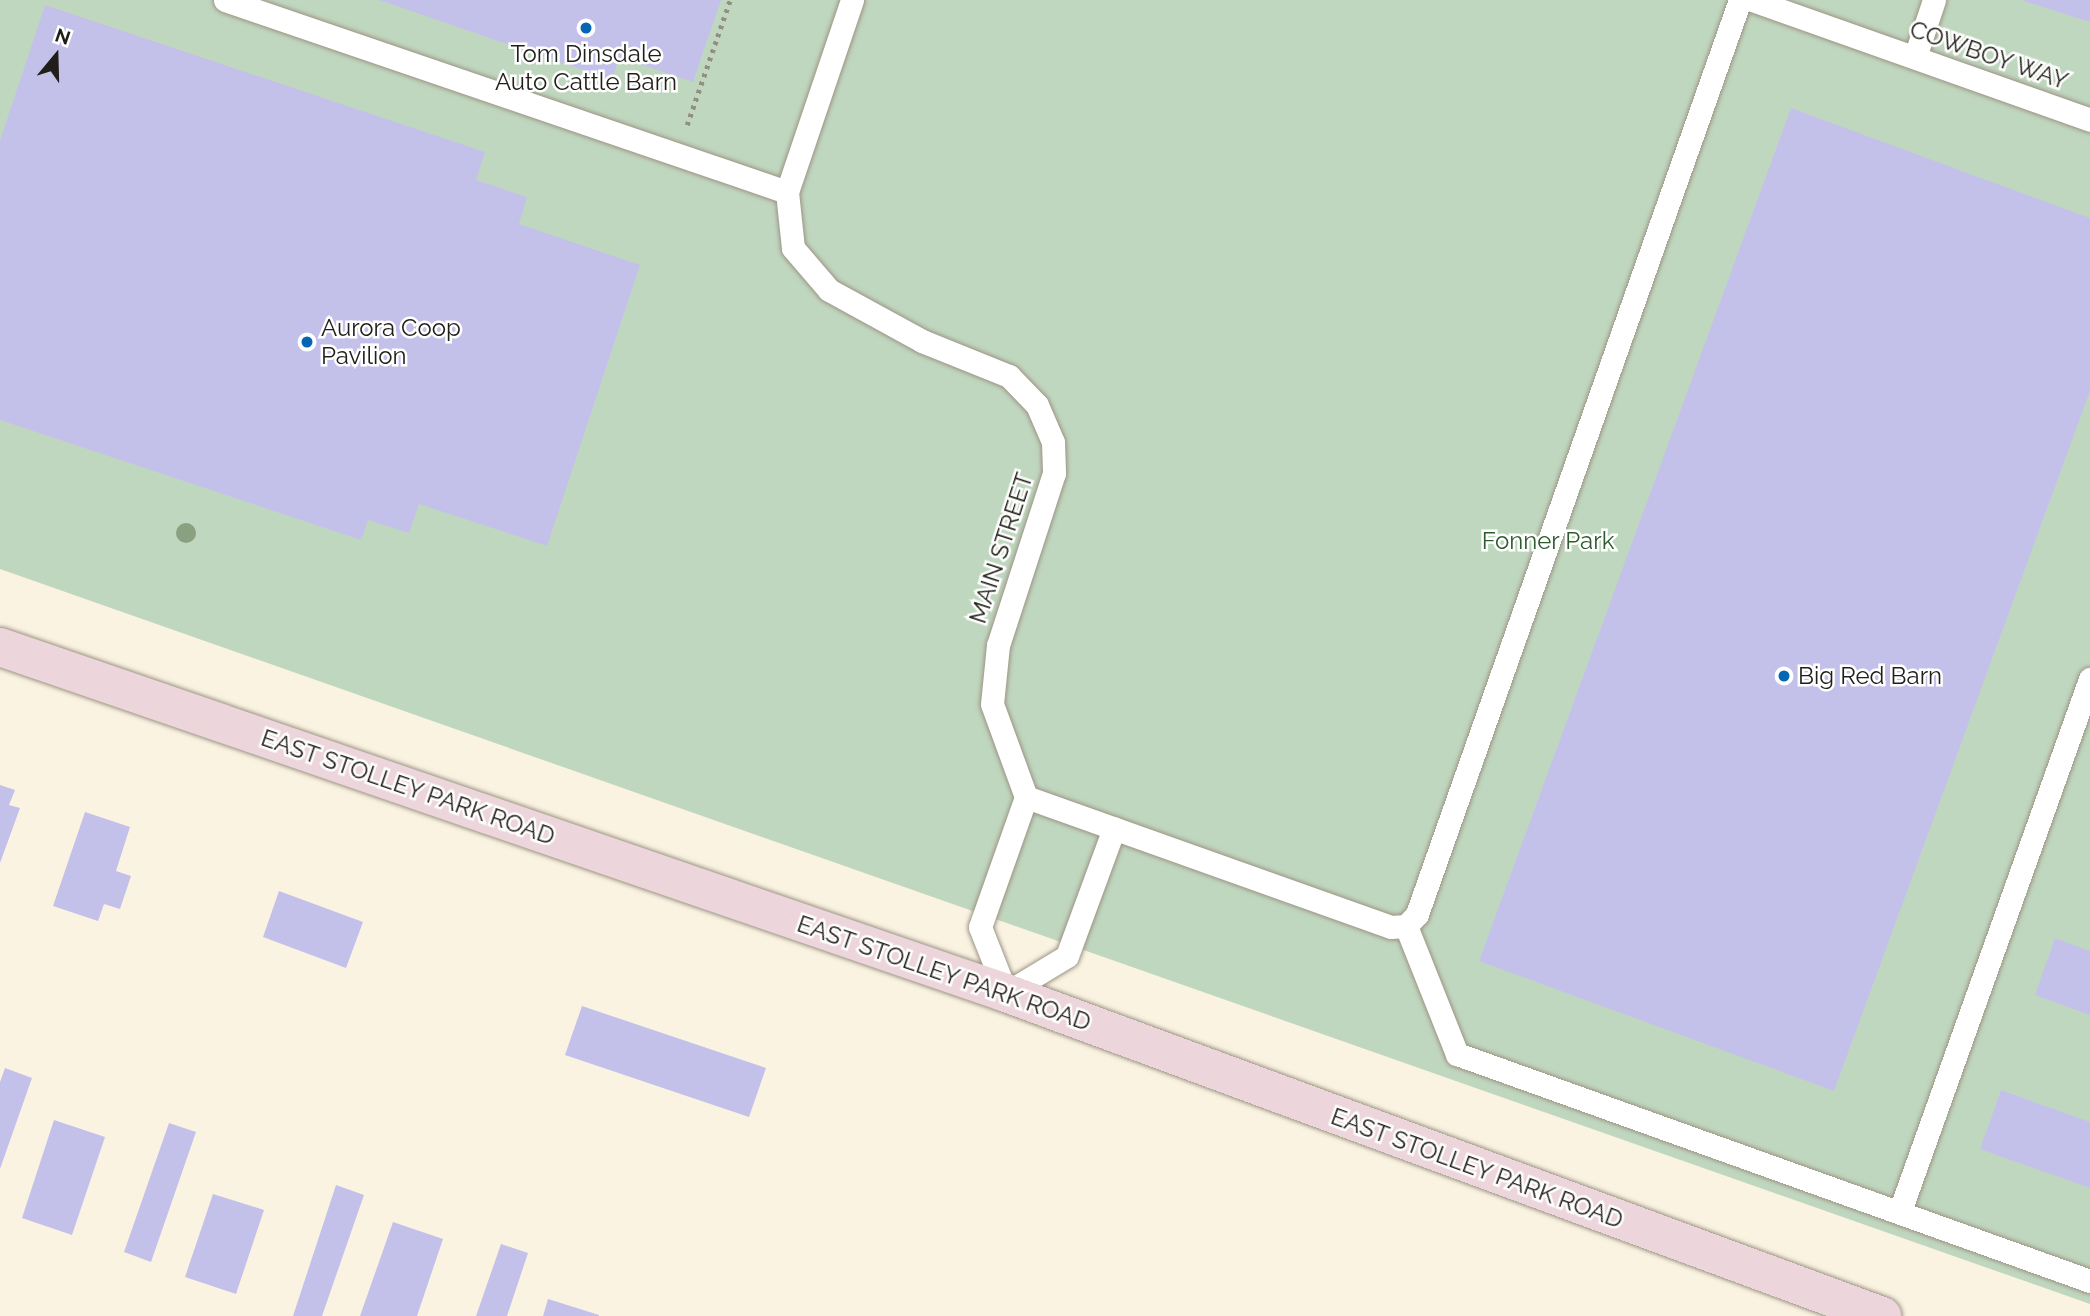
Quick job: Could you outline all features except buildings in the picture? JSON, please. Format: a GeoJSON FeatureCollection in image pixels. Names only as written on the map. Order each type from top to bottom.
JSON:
{"type":"FeatureCollection","features":[{"type":"Feature","properties":{"kind":"street","name":"EAST STOLLEY PARK ROAD"},"geometry":{"type":"LineString","coordinates":[[0,647],[1006,993],[1882,1316]]}},
{"type":"Feature","properties":{"kind":"lane"},"geometry":{"type":"LineString","coordinates":[[225,0],[787,192]]}},
{"type":"Feature","properties":{"kind":"lane","name":"MAIN STREET"},"geometry":{"type":"LineString","coordinates":[[852,0],[787,192],[793,248],[829,290],[922,341],[1009,376],[1037,405],[1053,442],[1054,473],[998,645],[992,704],[1026,797]]}},
{"type":"Feature","properties":{"kind":"lane"},"geometry":{"type":"LineString","coordinates":[[1114,828],[1068,956],[1006,993],[980,927],[1026,797],[1114,828],[1391,927],[1406,926],[1417,914],[1740,0]]}},
{"type":"Feature","properties":{"kind":"lane","name":"COWBOY WAY"},"geometry":{"type":"LineString","coordinates":[[1752,0],[2090,120]]}},
{"type":"Feature","properties":{"kind":"lane"},"geometry":{"type":"LineString","coordinates":[[1915,57],[1934,0]]}},
{"type":"Feature","properties":{"kind":"lane"},"geometry":{"type":"LineString","coordinates":[[1900,1211],[2090,679]]}},
{"type":"Feature","properties":{"kind":"lane"},"geometry":{"type":"LineString","coordinates":[[1406,926],[1457,1054],[2090,1281]]}},
{"type":"Feature","properties":{"kind":"path"},"geometry":{"type":"LineString","coordinates":[[677,154],[730,0]]}},
{"type":"Feature","properties":{"kind":"green space","name":"Fonner Park"},"geometry":{"type":"Polygon","coordinates":[[[0,0],[2090,0],[2090,1304],[0,569],[0,0]]]}},
{"type":"Feature","properties":{"kind":"place","name":"Tom Dinsdale Auto Cattle Barn"},"geometry":{"type":"Point","coordinates":[586,28]}},
{"type":"Feature","properties":{"kind":"place","name":"Aurora Coop Pavilion"},"geometry":{"type":"Point","coordinates":[307,342]}},
{"type":"Feature","properties":{"kind":"place","name":"Big Red Barn"},"geometry":{"type":"Point","coordinates":[1784,676]}}]}
